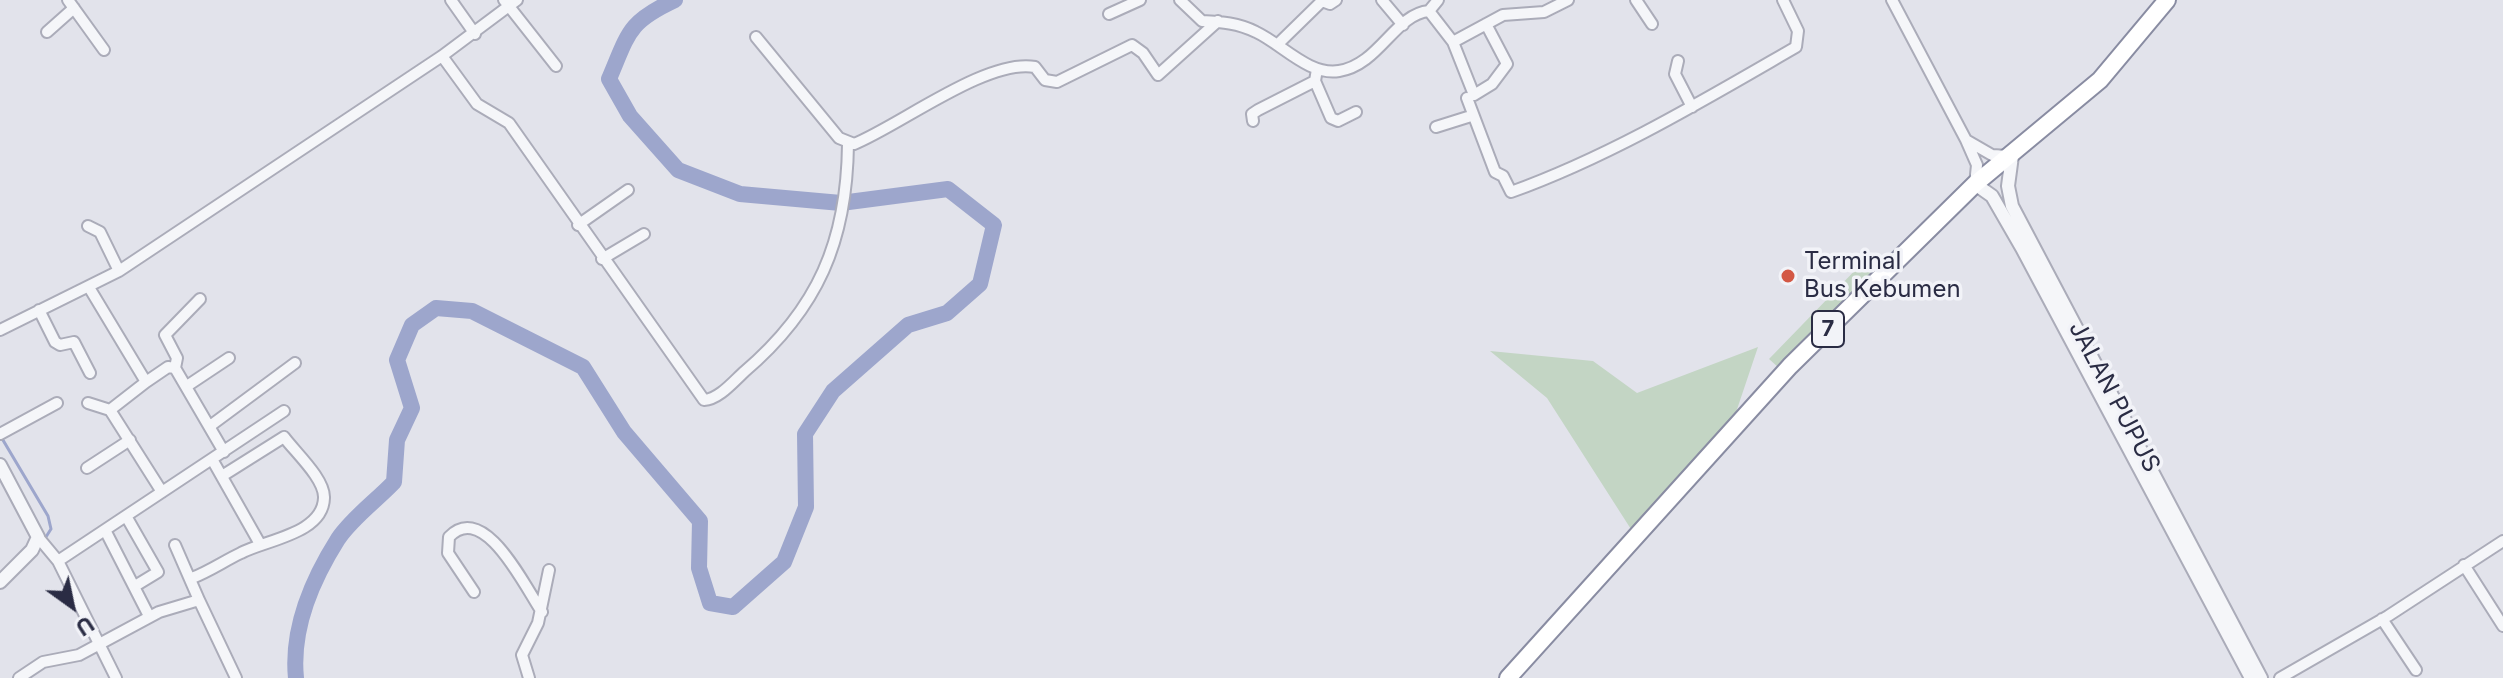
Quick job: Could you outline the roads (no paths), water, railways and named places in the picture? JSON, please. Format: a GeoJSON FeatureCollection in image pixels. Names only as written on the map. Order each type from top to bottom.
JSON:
{"type":"FeatureCollection","features":[{"type":"Feature","properties":{"kind":"highway","name":"7"},"geometry":{"type":"LineString","coordinates":[[1508,678],[1760,398],[1975,184],[2012,156],[2111,69],[2167,0]]}},
{"type":"Feature","properties":{"kind":"street"},"geometry":{"type":"LineString","coordinates":[[451,0],[475,34]]}},
{"type":"Feature","properties":{"kind":"street"},"geometry":{"type":"LineString","coordinates":[[1109,14],[1140,0]]}},
{"type":"Feature","properties":{"kind":"street"},"geometry":{"type":"LineString","coordinates":[[1180,0],[1202,21],[1244,27],[1278,44],[1316,75],[1331,118],[1338,121],[1356,112]]}},
{"type":"Feature","properties":{"kind":"street"},"geometry":{"type":"LineString","coordinates":[[1278,44],[1322,1],[1330,4],[1336,0]]}},
{"type":"Feature","properties":{"kind":"street"},"geometry":{"type":"LineString","coordinates":[[1382,0],[1403,25]]}},
{"type":"Feature","properties":{"kind":"street"},"geometry":{"type":"LineString","coordinates":[[1429,11],[1438,0]]}},
{"type":"Feature","properties":{"kind":"street"},"geometry":{"type":"LineString","coordinates":[[1453,42],[1510,12],[1544,12],[1568,0]]}},
{"type":"Feature","properties":{"kind":"street"},"geometry":{"type":"LineString","coordinates":[[1636,0],[1652,24]]}},
{"type":"Feature","properties":{"kind":"street"},"geometry":{"type":"LineString","coordinates":[[1429,11],[1453,42],[1471,116],[1495,172],[1503,176],[1511,192],[1594,156],[1692,107],[1796,47],[1798,31],[1783,0]]}},
{"type":"Feature","properties":{"kind":"street"},"geometry":{"type":"LineString","coordinates":[[1892,0],[1966,140],[1977,165],[1975,184]]}},
{"type":"Feature","properties":{"kind":"street"},"geometry":{"type":"LineString","coordinates":[[0,330],[90,289],[119,271],[475,34],[511,2],[556,66]]}},
{"type":"Feature","properties":{"kind":"street"},"geometry":{"type":"LineString","coordinates":[[47,32],[71,4],[104,50]]}},
{"type":"Feature","properties":{"kind":"street"},"geometry":{"type":"LineString","coordinates":[[1253,121],[1252,114],[1316,75],[1363,64],[1403,25],[1422,11],[1429,11]]}},
{"type":"Feature","properties":{"kind":"street"},"geometry":{"type":"LineString","coordinates":[[756,37],[839,138],[848,144],[863,141],[971,81],[1015,66],[1035,67],[1045,80],[1057,82],[1132,45],[1143,53],[1158,75],[1218,21]]}},
{"type":"Feature","properties":{"kind":"street"},"geometry":{"type":"LineString","coordinates":[[1468,97],[1492,84],[1507,64],[1486,24]]}},
{"type":"Feature","properties":{"kind":"street"},"geometry":{"type":"LineString","coordinates":[[442,56],[477,104],[509,123],[698,395],[708,401],[748,369],[790,326],[819,279],[843,218],[848,182],[848,144]]}},
{"type":"Feature","properties":{"kind":"street"},"geometry":{"type":"LineString","coordinates":[[1678,61],[1675,74],[1692,107]]}},
{"type":"Feature","properties":{"kind":"street"},"geometry":{"type":"LineString","coordinates":[[1436,127],[1471,116]]}},
{"type":"Feature","properties":{"kind":"street"},"geometry":{"type":"LineString","coordinates":[[1966,140],[1992,155],[2012,156]]}},
{"type":"Feature","properties":{"kind":"street","name":"JALAN PUPUS"},"geometry":{"type":"LineString","coordinates":[[2012,156],[2008,186],[2012,206],[2261,678]]}},
{"type":"Feature","properties":{"kind":"street","name":"JALAN PUPUS"},"geometry":{"type":"LineString","coordinates":[[1975,184],[1992,196],[2022,248],[2251,678]]}},
{"type":"Feature","properties":{"kind":"street"},"geometry":{"type":"LineString","coordinates":[[578,225],[628,190]]}},
{"type":"Feature","properties":{"kind":"street"},"geometry":{"type":"LineString","coordinates":[[88,226],[100,232],[119,271]]}},
{"type":"Feature","properties":{"kind":"street"},"geometry":{"type":"LineString","coordinates":[[602,259],[644,234]]}},
{"type":"Feature","properties":{"kind":"street"},"geometry":{"type":"LineString","coordinates":[[90,289],[146,382]]}},
{"type":"Feature","properties":{"kind":"street"},"geometry":{"type":"LineString","coordinates":[[200,299],[165,335],[177,358],[175,368],[224,452]]}},
{"type":"Feature","properties":{"kind":"street"},"geometry":{"type":"LineString","coordinates":[[39,310],[55,342],[60,345],[74,342],[90,373]]}},
{"type":"Feature","properties":{"kind":"street"},"geometry":{"type":"LineString","coordinates":[[187,386],[229,358]]}},
{"type":"Feature","properties":{"kind":"street"},"geometry":{"type":"LineString","coordinates":[[210,426],[295,363]]}},
{"type":"Feature","properties":{"kind":"street"},"geometry":{"type":"LineString","coordinates":[[110,410],[168,367],[175,368]]}},
{"type":"Feature","properties":{"kind":"street"},"geometry":{"type":"LineString","coordinates":[[2,432],[57,403]]}},
{"type":"Feature","properties":{"kind":"street"},"geometry":{"type":"LineString","coordinates":[[88,403],[110,410],[162,492]]}},
{"type":"Feature","properties":{"kind":"street"},"geometry":{"type":"LineString","coordinates":[[58,561],[284,411]]}},
{"type":"Feature","properties":{"kind":"street"},"geometry":{"type":"LineString","coordinates":[[192,578],[260,544],[296,532],[313,519],[324,499],[318,481],[284,437],[222,476]]}},
{"type":"Feature","properties":{"kind":"street"},"geometry":{"type":"LineString","coordinates":[[87,468],[130,440]]}},
{"type":"Feature","properties":{"kind":"street"},"geometry":{"type":"LineString","coordinates":[[213,461],[260,544]]}},
{"type":"Feature","properties":{"kind":"street"},"geometry":{"type":"LineString","coordinates":[[0,465],[39,539],[58,561],[116,678]]}},
{"type":"Feature","properties":{"kind":"street"},"geometry":{"type":"LineString","coordinates":[[126,516],[158,572],[135,586]]}},
{"type":"Feature","properties":{"kind":"street"},"geometry":{"type":"LineString","coordinates":[[474,592],[448,553],[449,537],[470,527],[492,538],[542,612]]}},
{"type":"Feature","properties":{"kind":"street"},"geometry":{"type":"LineString","coordinates":[[105,530],[149,616]]}},
{"type":"Feature","properties":{"kind":"street"},"geometry":{"type":"LineString","coordinates":[[0,582],[39,539]]}},
{"type":"Feature","properties":{"kind":"street"},"geometry":{"type":"LineString","coordinates":[[2280,678],[2382,619],[2503,541]]}},
{"type":"Feature","properties":{"kind":"street"},"geometry":{"type":"LineString","coordinates":[[175,545],[192,578],[232,677]]}},
{"type":"Feature","properties":{"kind":"street"},"geometry":{"type":"LineString","coordinates":[[2464,565],[2503,626]]}},
{"type":"Feature","properties":{"kind":"street"},"geometry":{"type":"LineString","coordinates":[[529,678],[522,655],[542,612],[549,570]]}},
{"type":"Feature","properties":{"kind":"street"},"geometry":{"type":"LineString","coordinates":[[19,678],[43,662],[74,657],[149,616],[199,600]]}},
{"type":"Feature","properties":{"kind":"street"},"geometry":{"type":"LineString","coordinates":[[2382,619],[2416,670]]}},
{"type":"Feature","properties":{"kind":"waterway"},"geometry":{"type":"LineString","coordinates":[[296,678],[300,623],[320,571],[344,531],[394,482],[397,440],[412,408],[397,360],[412,325],[436,308],[472,311],[583,367],[624,432],[700,521],[699,568],[710,603],[733,607],[784,562],[806,507],[805,434],[833,391],[908,325],[947,313],[980,284],[994,225],[948,189],[841,203],[740,194],[678,170],[630,116],[609,79],[632,30],[648,15],[675,0]]}},
{"type":"Feature","properties":{"kind":"waterway"},"geometry":{"type":"LineString","coordinates":[[0,435],[48,516],[51,529],[44,540]]}},
{"type":"Feature","properties":{"kind":"place","name":"Terminal Bus Kebumen"},"geometry":{"type":"Point","coordinates":[1788,276]}}]}
